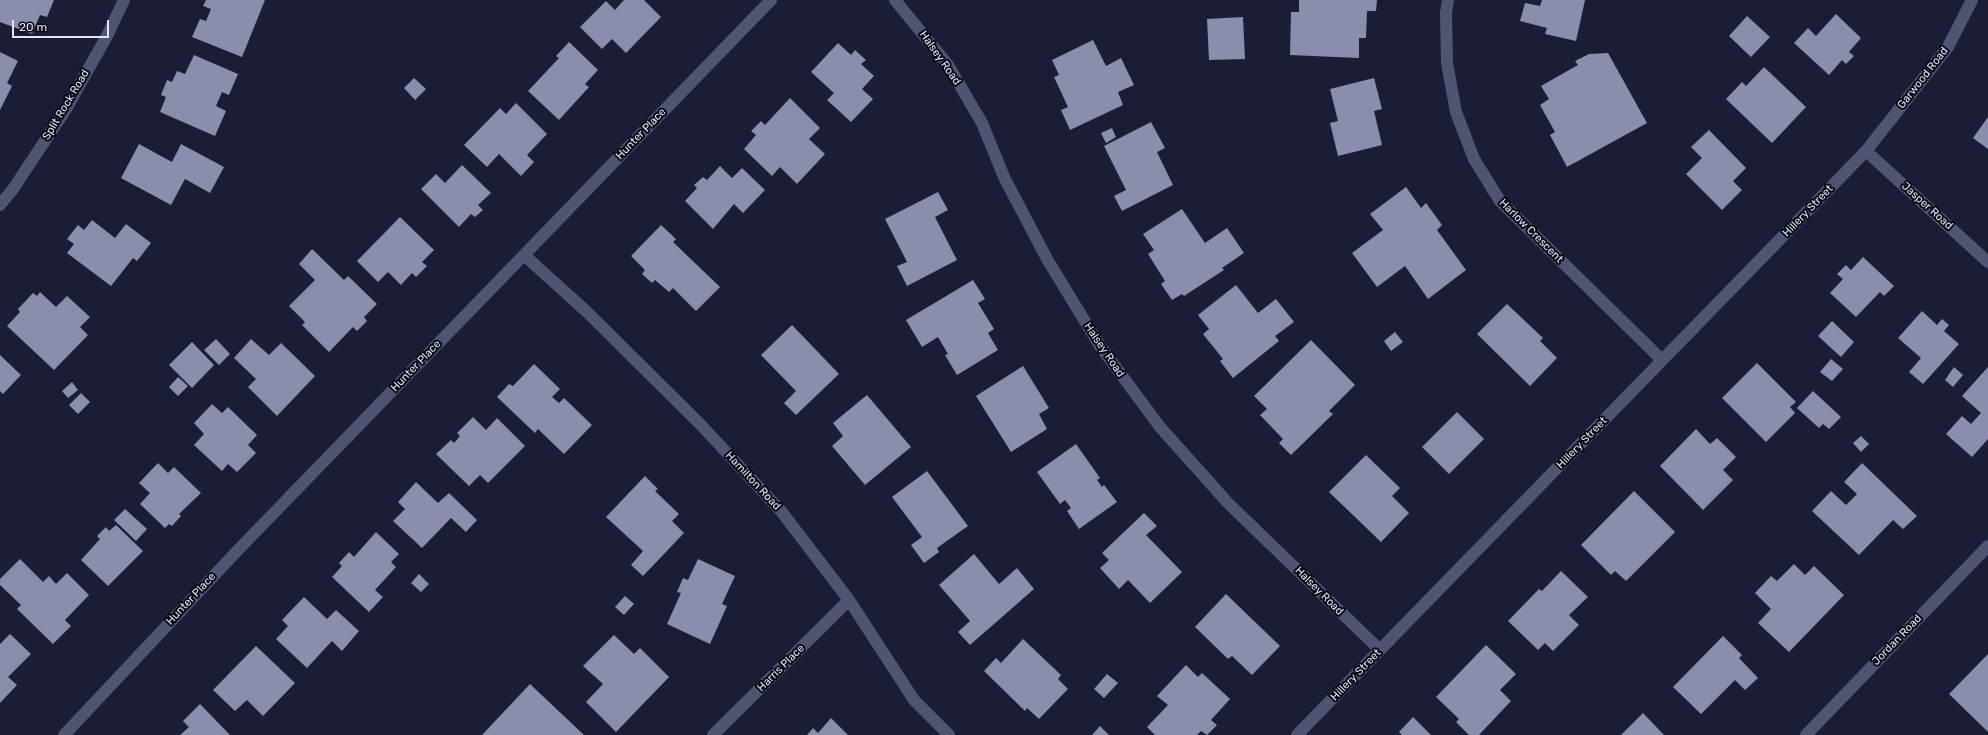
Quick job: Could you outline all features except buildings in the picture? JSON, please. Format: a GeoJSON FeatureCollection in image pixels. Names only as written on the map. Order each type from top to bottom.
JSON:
{"type":"FeatureCollection","features":[{"type":"Feature","properties":{"kind":"street","name":"Split Rock Road"},"geometry":{"type":"LineString","coordinates":[[0,205],[13,189],[66,109],[108,34],[124,0]]}},
{"type":"Feature","properties":{"kind":"street","name":"Hunter Place"},"geometry":{"type":"LineString","coordinates":[[64,735],[238,550],[771,0]]}},
{"type":"Feature","properties":{"kind":"street","name":"Halsey Road"},"geometry":{"type":"LineString","coordinates":[[895,0],[948,65],[982,123],[1004,177],[1046,259],[1100,346],[1156,421],[1228,503],[1380,650]]}},
{"type":"Feature","properties":{"kind":"street","name":"Harlow Crescent"},"geometry":{"type":"LineString","coordinates":[[1448,0],[1446,13],[1447,62],[1456,112],[1474,158],[1500,201],[1662,360]]}},
{"type":"Feature","properties":{"kind":"street","name":"Garwood Road"},"geometry":{"type":"LineString","coordinates":[[1866,151],[1948,47],[1972,0]]}},
{"type":"Feature","properties":{"kind":"street","name":"Hillery Street"},"geometry":{"type":"LineString","coordinates":[[1297,735],[1866,151]]}},
{"type":"Feature","properties":{"kind":"street","name":"Jasper Road"},"geometry":{"type":"LineString","coordinates":[[1866,151],[1988,262]]}},
{"type":"Feature","properties":{"kind":"street","name":"Hamilton Road"},"geometry":{"type":"LineString","coordinates":[[524,255],[587,312],[701,425],[781,511],[849,600],[914,700],[949,735]]}},
{"type":"Feature","properties":{"kind":"street","name":"Jordan Road"},"geometry":{"type":"LineString","coordinates":[[1806,735],[1988,546]]}},
{"type":"Feature","properties":{"kind":"street","name":"Harris Place"},"geometry":{"type":"LineString","coordinates":[[713,735],[849,600]]}}]}
